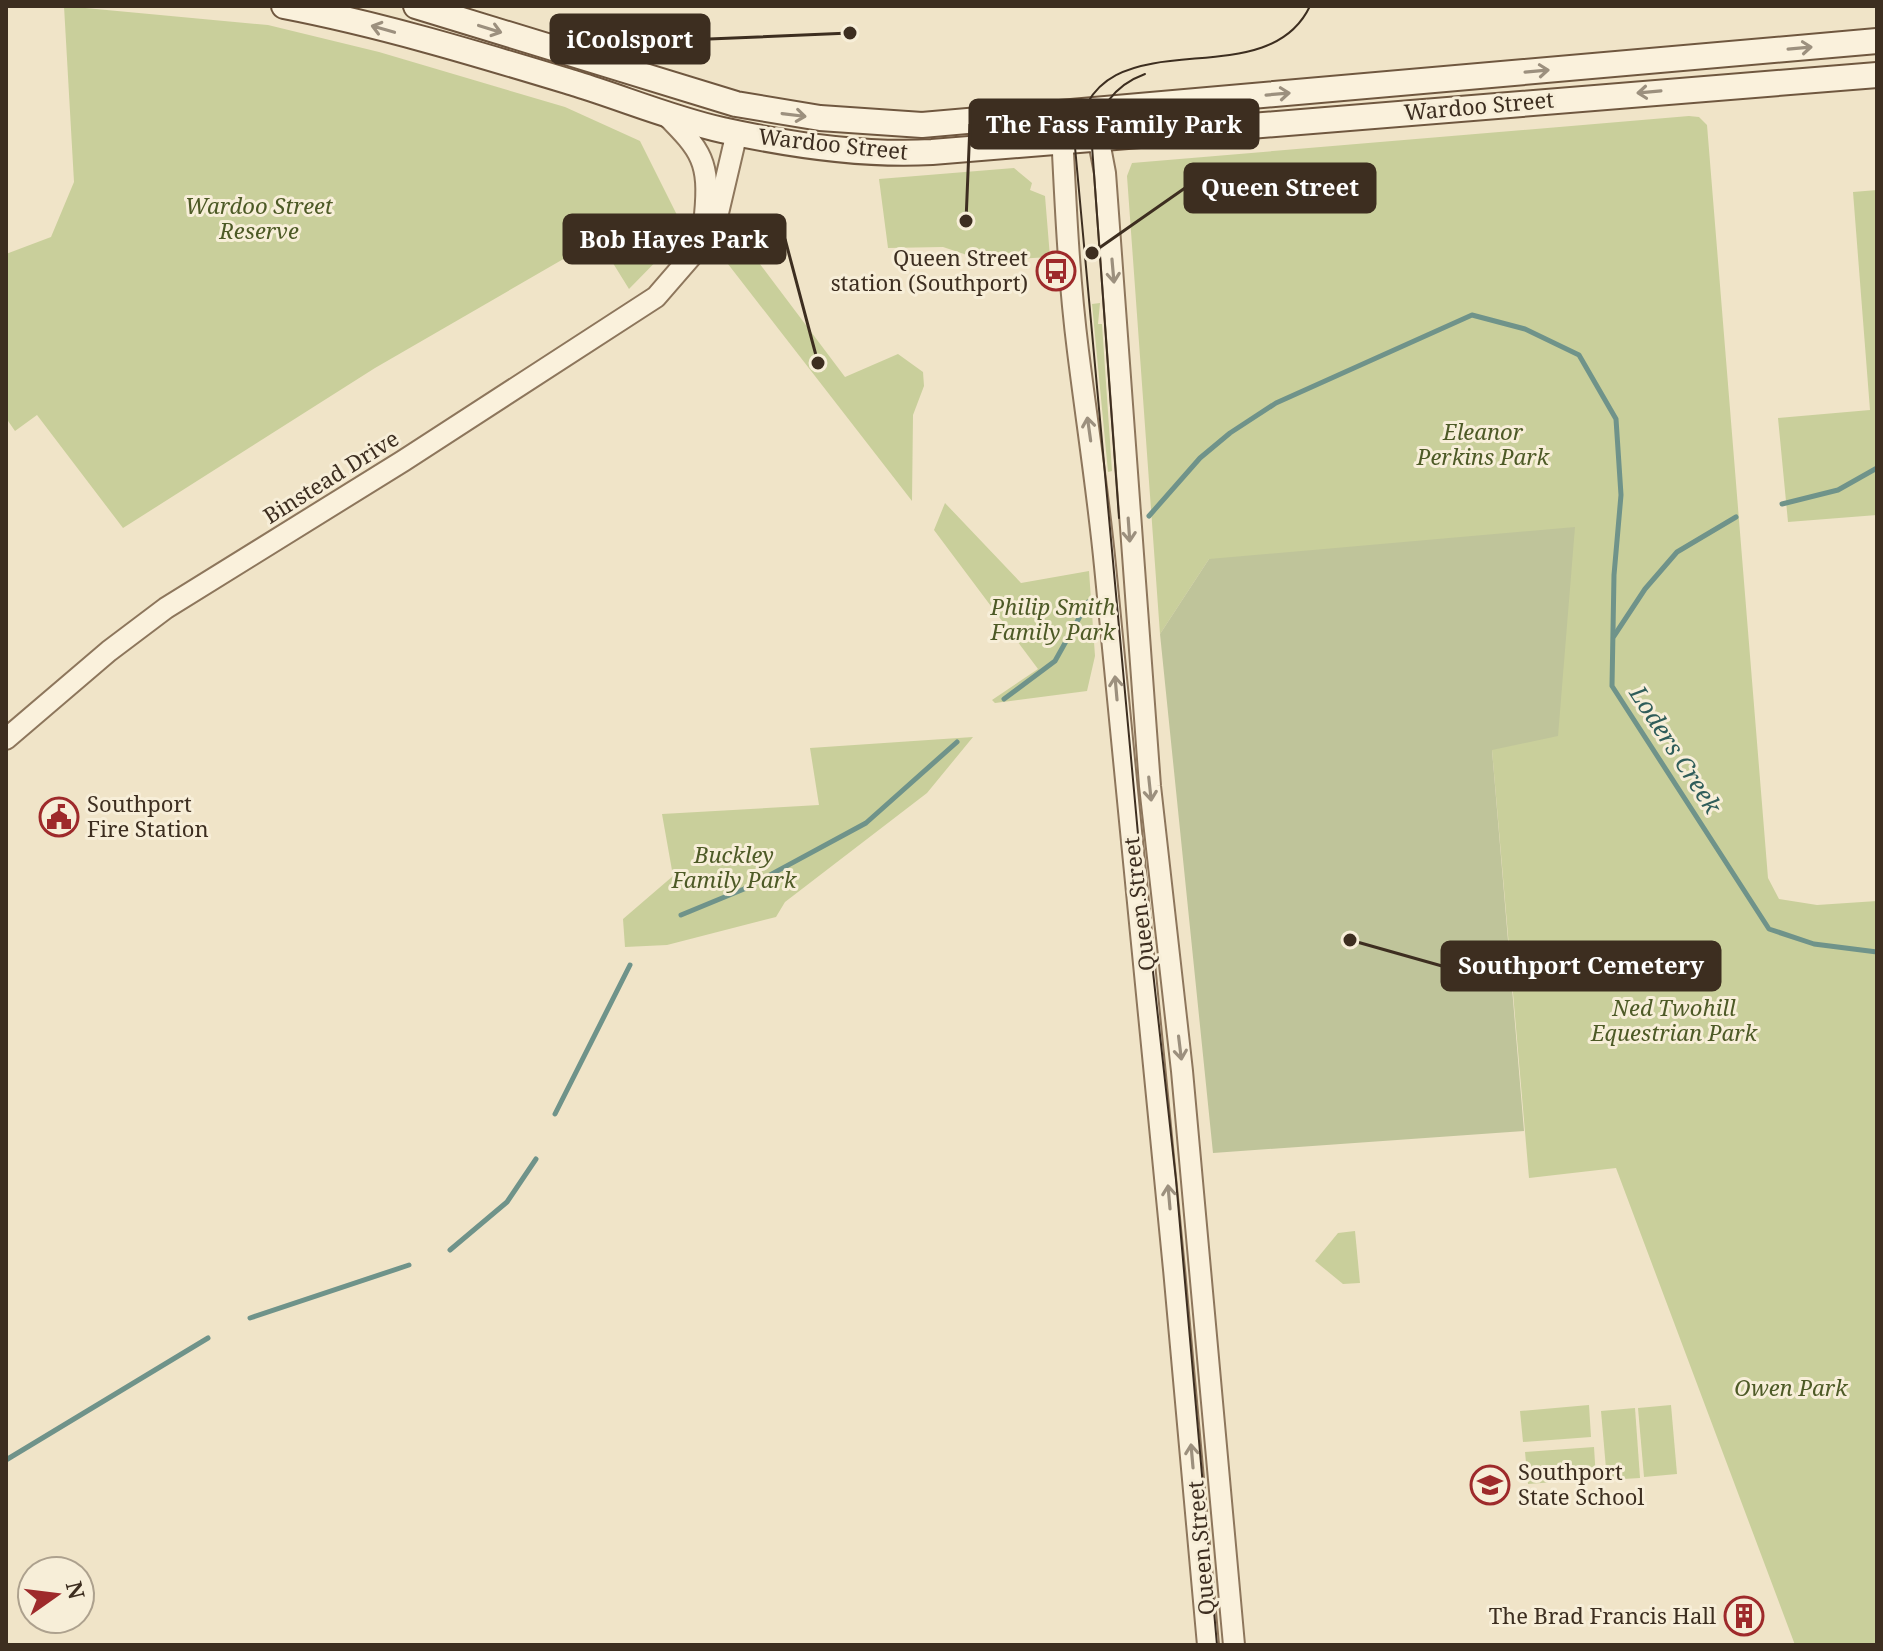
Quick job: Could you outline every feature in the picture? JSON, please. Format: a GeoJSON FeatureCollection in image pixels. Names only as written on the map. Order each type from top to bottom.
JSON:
{"type":"FeatureCollection","features":[{"type":"Feature","properties":{"kind":"main road","name":"Wardoo Street"},"geometry":{"type":"LineString","coordinates":[[284,6],[350,20],[730,131],[792,143],[897,153],[1877,75]]}},
{"type":"Feature","properties":{"kind":"main road","name":"Wardoo Street"},"geometry":{"type":"LineString","coordinates":[[416,6],[736,104],[820,118],[922,125],[1877,41]]}},
{"type":"Feature","properties":{"kind":"main road"},"geometry":{"type":"LineString","coordinates":[[730,131],[736,104]]}},
{"type":"Feature","properties":{"kind":"street","name":"Queen Street"},"geometry":{"type":"LineString","coordinates":[[1093,110],[1101,137],[1119,337],[1128,531],[1148,771],[1184,1086],[1234,1645]]}},
{"type":"Feature","properties":{"kind":"street","name":"Queen Street"},"geometry":{"type":"LineString","coordinates":[[1061,112],[1078,351],[1095,473],[1137,904],[1163,1126],[1208,1645]]}},
{"type":"Feature","properties":{"kind":"street","name":"Binstead Drive"},"geometry":{"type":"LineString","coordinates":[[664,113],[702,156],[708,179],[705,215]]}},
{"type":"Feature","properties":{"kind":"street","name":"Binstead Drive"},"geometry":{"type":"LineString","coordinates":[[687,264],[698,244],[730,131]]}},
{"type":"Feature","properties":{"kind":"street","name":"Binstead Drive"},"geometry":{"type":"LineString","coordinates":[[6,739],[109,651],[166,608],[628,318],[656,297],[709,239],[716,223],[730,131]]}},
{"type":"Feature","properties":{"kind":"green space","name":"Wardoo Street Reserve"},"geometry":{"type":"Polygon","coordinates":[[[64,6],[268,25],[379,52],[565,107],[640,141],[677,215],[676,241],[629,289],[598,239],[375,368],[123,528],[37,415],[15,431],[6,418],[6,254],[51,237],[74,182],[64,6]]]}},
{"type":"Feature","properties":{"kind":"green space","name":"Ned Twohill Equestrian Park"},"geometry":{"type":"Polygon","coordinates":[[[1699,117],[1707,125],[1768,878],[1779,899],[1817,905],[1877,901],[1877,1645],[1795,1645],[1616,1168],[1529,1178],[1492,750],[1209,559],[1160,634],[1127,176],[1132,163],[1699,117]]]}},
{"type":"Feature","properties":{"kind":"green space"},"geometry":{"type":"Polygon","coordinates":[[[1014,168],[1032,183],[1030,190],[1045,196],[1050,257],[985,261],[943,247],[888,248],[879,179],[1014,168]]]}},
{"type":"Feature","properties":{"kind":"green space"},"geometry":{"type":"Polygon","coordinates":[[[1877,190],[1877,515],[1788,522],[1778,418],[1870,410],[1853,192],[1877,190]]]}},
{"type":"Feature","properties":{"kind":"green space"},"geometry":{"type":"Polygon","coordinates":[[[735,231],[845,377],[898,354],[923,372],[924,386],[913,415],[912,501],[721,255],[735,231]]]}},
{"type":"Feature","properties":{"kind":"green space"},"geometry":{"type":"Polygon","coordinates":[[[1100,303],[1098,324],[1102,324],[1112,471],[1108,472],[1092,304],[1100,303]]]}},
{"type":"Feature","properties":{"kind":"green space","name":"Philip Smith Family Park"},"geometry":{"type":"Polygon","coordinates":[[[945,503],[1021,583],[1089,571],[1095,656],[1087,691],[995,703],[992,700],[1038,669],[934,530],[945,503]]]}},
{"type":"Feature","properties":{"kind":"green space"},"geometry":{"type":"Polygon","coordinates":[[[1575,527],[1558,736],[1492,750],[1524,1131],[1213,1153],[1160,634],[1209,559],[1575,527]]]}},
{"type":"Feature","properties":{"kind":"green space","name":"Buckley Family Park"},"geometry":{"type":"Polygon","coordinates":[[[973,737],[927,793],[785,902],[776,917],[667,945],[625,947],[623,919],[673,876],[662,814],[819,805],[810,748],[973,737]]]}},
{"type":"Feature","properties":{"kind":"green space"},"geometry":{"type":"Polygon","coordinates":[[[1355,1231],[1360,1283],[1343,1284],[1315,1261],[1338,1233],[1355,1231]]]}},
{"type":"Feature","properties":{"kind":"green space"},"geometry":{"type":"Polygon","coordinates":[[[1589,1405],[1591,1437],[1523,1442],[1520,1411],[1589,1405]]]}},
{"type":"Feature","properties":{"kind":"green space"},"geometry":{"type":"Polygon","coordinates":[[[1671,1405],[1677,1474],[1644,1477],[1638,1408],[1671,1405]]]}},
{"type":"Feature","properties":{"kind":"green space"},"geometry":{"type":"Polygon","coordinates":[[[1635,1408],[1640,1478],[1607,1480],[1601,1411],[1635,1408]]]}},
{"type":"Feature","properties":{"kind":"green space"},"geometry":{"type":"Polygon","coordinates":[[[1594,1447],[1596,1479],[1528,1484],[1525,1452],[1594,1447]]]}},
{"type":"Feature","properties":{"kind":"waterway"},"geometry":{"type":"LineString","coordinates":[[1149,516],[1200,458],[1230,433],[1276,403],[1472,315],[1525,329],[1579,355],[1616,419],[1621,495],[1614,575],[1612,686],[1769,929],[1814,944],[1877,952]]}},
{"type":"Feature","properties":{"kind":"waterway","name":"Loders Creek"},"geometry":{"type":"LineString","coordinates":[[1782,504],[1838,490],[1877,468]]}},
{"type":"Feature","properties":{"kind":"waterway","name":"Loders Creek"},"geometry":{"type":"LineString","coordinates":[[1614,636],[1645,589],[1677,552],[1736,517]]}},
{"type":"Feature","properties":{"kind":"waterway"},"geometry":{"type":"LineString","coordinates":[[1004,699],[1055,661],[1088,602]]}},
{"type":"Feature","properties":{"kind":"waterway"},"geometry":{"type":"LineString","coordinates":[[681,915],[744,889],[866,823],[957,742]]}},
{"type":"Feature","properties":{"kind":"waterway"},"geometry":{"type":"LineString","coordinates":[[555,1114],[630,965]]}},
{"type":"Feature","properties":{"kind":"waterway"},"geometry":{"type":"LineString","coordinates":[[450,1250],[507,1202],[536,1159]]}},
{"type":"Feature","properties":{"kind":"waterway"},"geometry":{"type":"LineString","coordinates":[[250,1318],[409,1265]]}},
{"type":"Feature","properties":{"kind":"waterway"},"geometry":{"type":"LineString","coordinates":[[6,1460],[208,1338]]}},
{"type":"Feature","properties":{"kind":"tram line"},"geometry":{"type":"LineString","coordinates":[[1217,1645],[1176,1180],[1139,845],[1075,147],[1087,104],[1110,79],[1142,66],[1255,50],[1287,35],[1310,6]]}},
{"type":"Feature","properties":{"kind":"tram line"},"geometry":{"type":"LineString","coordinates":[[1119,518],[1092,146],[1097,122],[1108,102],[1123,86],[1145,74]]}},
{"type":"Feature","properties":{"kind":"place","name":"iCoolsport"},"geometry":{"type":"Point","coordinates":[850,33]}},
{"type":"Feature","properties":{"kind":"place","name":"The Fass Family Park"},"geometry":{"type":"Point","coordinates":[966,221]}},
{"type":"Feature","properties":{"kind":"place","name":"Queen Street"},"geometry":{"type":"Point","coordinates":[1092,253]}},
{"type":"Feature","properties":{"kind":"place","name":"Queen Street station (Southport)"},"geometry":{"type":"Point","coordinates":[1056,271]}},
{"type":"Feature","properties":{"kind":"place","name":"Bob Hayes Park"},"geometry":{"type":"Point","coordinates":[818,363]}},
{"type":"Feature","properties":{"kind":"place","name":"Southport Fire Station"},"geometry":{"type":"Point","coordinates":[59,817]}},
{"type":"Feature","properties":{"kind":"place","name":"Southport Cemetery"},"geometry":{"type":"Point","coordinates":[1350,940]}},
{"type":"Feature","properties":{"kind":"place","name":"Southport State School"},"geometry":{"type":"Point","coordinates":[1490,1485]}},
{"type":"Feature","properties":{"kind":"place","name":"The Brad Francis Hall"},"geometry":{"type":"Point","coordinates":[1744,1616]}},
{"type":"Feature","properties":{"kind":"park label","name":"Eleanor Perkins Park"},"geometry":{"type":"Point","coordinates":[1483,444]}},
{"type":"Feature","properties":{"kind":"park label","name":"Owen Park"},"geometry":{"type":"Point","coordinates":[1791,1388]}}]}
